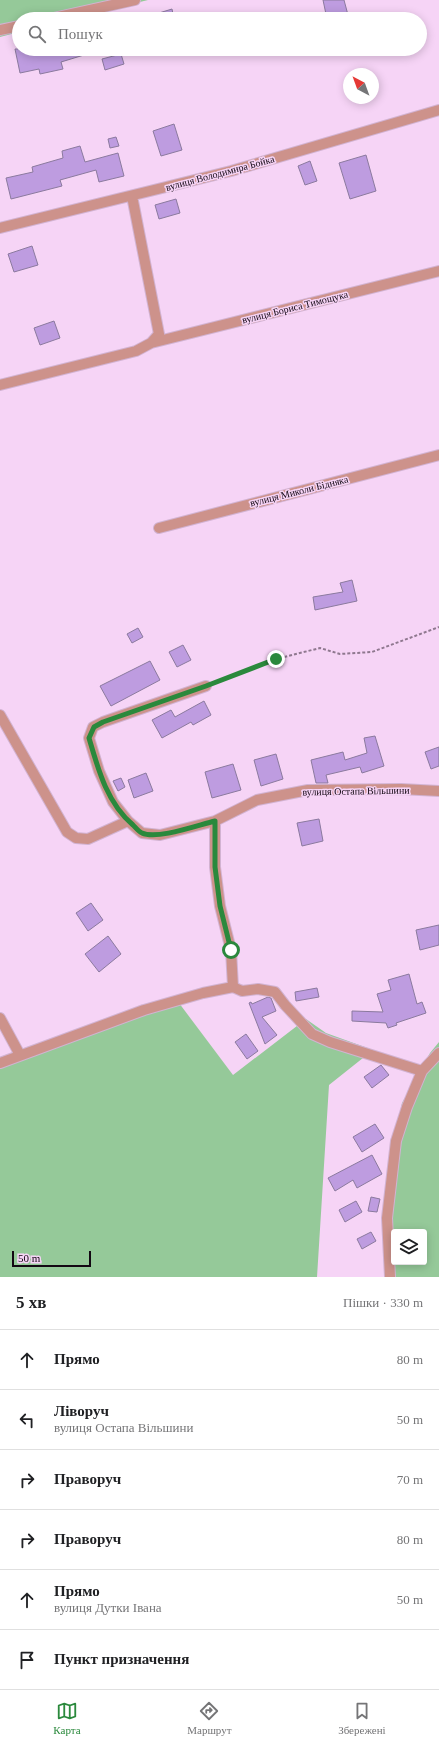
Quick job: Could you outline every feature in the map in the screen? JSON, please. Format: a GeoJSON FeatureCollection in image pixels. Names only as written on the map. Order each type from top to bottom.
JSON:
{"type":"FeatureCollection","features":[{"type":"Feature","properties":{"kind":"street"},"geometry":{"type":"LineString","coordinates":[[81,12],[135,0]]}},
{"type":"Feature","properties":{"kind":"street"},"geometry":{"type":"LineString","coordinates":[[0,30],[12,27]]}},
{"type":"Feature","properties":{"kind":"street","name":"вулиця Володимира Бойка"},"geometry":{"type":"LineString","coordinates":[[0,228],[232,171],[439,110]]}},
{"type":"Feature","properties":{"kind":"street"},"geometry":{"type":"LineString","coordinates":[[132,196],[159,334],[151,343]]}},
{"type":"Feature","properties":{"kind":"street","name":"вулиця Бориса Тимощука"},"geometry":{"type":"LineString","coordinates":[[0,385],[136,351],[151,343],[439,271]]}},
{"type":"Feature","properties":{"kind":"street","name":"вулиця Миколи Бідняка"},"geometry":{"type":"LineString","coordinates":[[159,528],[439,455]]}},
{"type":"Feature","properties":{"kind":"street"},"geometry":{"type":"LineString","coordinates":[[0,715],[67,832],[76,838],[88,839],[128,821],[113,802],[99,771],[89,738],[94,727],[103,722],[206,686]]}},
{"type":"Feature","properties":{"kind":"street","name":"вулиця Остапа Вільшини"},"geometry":{"type":"LineString","coordinates":[[128,821],[142,833],[160,835],[215,821],[256,800],[308,790],[401,788],[439,791]]}},
{"type":"Feature","properties":{"kind":"street"},"geometry":{"type":"LineString","coordinates":[[215,821],[215,867],[220,906],[231,950],[233,987]]}},
{"type":"Feature","properties":{"kind":"street"},"geometry":{"type":"LineString","coordinates":[[0,1063],[144,1010],[203,993],[233,987],[242,992],[258,989],[275,992],[312,1034],[330,1042],[422,1071]]}},
{"type":"Feature","properties":{"kind":"street"},"geometry":{"type":"LineString","coordinates":[[0,1018],[20,1055]]}},
{"type":"Feature","properties":{"kind":"street"},"geometry":{"type":"LineString","coordinates":[[390,1277],[387,1218],[396,1142],[407,1107],[422,1071],[439,1052]]}},
{"type":"Feature","properties":{"kind":"path"},"geometry":{"type":"LineString","coordinates":[[206,686],[276,659],[320,648],[340,654],[372,652],[439,627]]}},
{"type":"Feature","properties":{"kind":"green space"},"geometry":{"type":"Polygon","coordinates":[[[0,0],[148,0],[99,12],[12,12],[12,34],[0,37],[0,0]]]}},
{"type":"Feature","properties":{"kind":"green space"},"geometry":{"type":"Polygon","coordinates":[[[176,999],[233,1075],[306,1019],[326,1033],[373,1050],[329,1085],[317,1277],[0,1277],[0,1063],[176,999]]]}},
{"type":"Feature","properties":{"kind":"green space"},"geometry":{"type":"Polygon","coordinates":[[[439,1042],[439,1277],[388,1277],[387,1177],[402,1103],[430,1053],[439,1042]]]}},
{"type":"Feature","properties":{"kind":"building"},"geometry":{"type":"Polygon","coordinates":[[[323,0],[344,0],[347,12],[326,12],[323,0]]]}},
{"type":"Feature","properties":{"kind":"building"},"geometry":{"type":"Polygon","coordinates":[[[172,9],[173,12],[162,12],[172,9]]]}},
{"type":"Feature","properties":{"kind":"building"},"geometry":{"type":"Polygon","coordinates":[[[16,56],[81,56],[61,62],[63,69],[40,74],[39,69],[20,73],[16,56]]]}},
{"type":"Feature","properties":{"kind":"building"},"geometry":{"type":"Polygon","coordinates":[[[113,56],[122,56],[124,64],[105,70],[102,59],[113,56]]]}},
{"type":"Feature","properties":{"kind":"building"},"geometry":{"type":"Polygon","coordinates":[[[174,124],[182,150],[161,156],[153,131],[174,124]]]}},
{"type":"Feature","properties":{"kind":"building"},"geometry":{"type":"Polygon","coordinates":[[[116,137],[119,146],[110,148],[108,139],[116,137]]]}},
{"type":"Feature","properties":{"kind":"building"},"geometry":{"type":"Polygon","coordinates":[[[80,146],[85,162],[118,153],[124,176],[99,182],[96,170],[60,180],[62,186],[11,199],[6,178],[33,172],[32,167],[63,158],[62,151],[80,146]]]}},
{"type":"Feature","properties":{"kind":"building"},"geometry":{"type":"Polygon","coordinates":[[[366,155],[376,191],[350,199],[339,163],[366,155]]]}},
{"type":"Feature","properties":{"kind":"building"},"geometry":{"type":"Polygon","coordinates":[[[310,161],[317,181],[305,185],[298,166],[310,161]]]}},
{"type":"Feature","properties":{"kind":"building"},"geometry":{"type":"Polygon","coordinates":[[[176,199],[180,213],[159,219],[155,205],[176,199]]]}},
{"type":"Feature","properties":{"kind":"building"},"geometry":{"type":"Polygon","coordinates":[[[32,246],[38,265],[14,272],[8,254],[32,246]]]}},
{"type":"Feature","properties":{"kind":"building"},"geometry":{"type":"Polygon","coordinates":[[[54,321],[60,338],[40,345],[34,328],[54,321]]]}},
{"type":"Feature","properties":{"kind":"building"},"geometry":{"type":"Polygon","coordinates":[[[352,580],[357,601],[315,610],[313,597],[343,592],[340,583],[352,580]]]}},
{"type":"Feature","properties":{"kind":"building"},"geometry":{"type":"Polygon","coordinates":[[[138,628],[143,637],[132,643],[127,634],[138,628]]]}},
{"type":"Feature","properties":{"kind":"building"},"geometry":{"type":"Polygon","coordinates":[[[183,645],[191,660],[177,667],[169,652],[183,645]]]}},
{"type":"Feature","properties":{"kind":"building"},"geometry":{"type":"Polygon","coordinates":[[[150,661],[160,680],[111,706],[100,686],[150,661]]]}},
{"type":"Feature","properties":{"kind":"building"},"geometry":{"type":"Polygon","coordinates":[[[204,701],[211,715],[193,725],[191,722],[162,738],[152,720],[171,710],[175,717],[204,701]]]}},
{"type":"Feature","properties":{"kind":"building"},"geometry":{"type":"Polygon","coordinates":[[[375,736],[384,766],[362,773],[360,767],[326,775],[328,783],[316,783],[311,760],[343,752],[345,760],[367,753],[364,738],[375,736]]]}},
{"type":"Feature","properties":{"kind":"building"},"geometry":{"type":"Polygon","coordinates":[[[439,747],[439,766],[431,769],[425,752],[439,747]]]}},
{"type":"Feature","properties":{"kind":"building"},"geometry":{"type":"Polygon","coordinates":[[[276,754],[283,779],[261,786],[254,760],[276,754]]]}},
{"type":"Feature","properties":{"kind":"building"},"geometry":{"type":"Polygon","coordinates":[[[233,764],[241,790],[212,798],[205,772],[233,764]]]}},
{"type":"Feature","properties":{"kind":"building"},"geometry":{"type":"Polygon","coordinates":[[[146,773],[153,791],[134,798],[128,780],[146,773]]]}},
{"type":"Feature","properties":{"kind":"building"},"geometry":{"type":"Polygon","coordinates":[[[121,778],[125,787],[118,791],[113,781],[121,778]]]}},
{"type":"Feature","properties":{"kind":"building"},"geometry":{"type":"Polygon","coordinates":[[[319,819],[323,841],[302,846],[297,823],[319,819]]]}},
{"type":"Feature","properties":{"kind":"building"},"geometry":{"type":"Polygon","coordinates":[[[91,903],[103,920],[88,931],[76,913],[91,903]]]}},
{"type":"Feature","properties":{"kind":"building"},"geometry":{"type":"Polygon","coordinates":[[[439,925],[439,945],[420,950],[416,930],[439,925]]]}},
{"type":"Feature","properties":{"kind":"building"},"geometry":{"type":"Polygon","coordinates":[[[108,936],[121,954],[99,972],[85,954],[108,936]]]}},
{"type":"Feature","properties":{"kind":"building"},"geometry":{"type":"Polygon","coordinates":[[[409,974],[417,1004],[422,1002],[426,1013],[396,1023],[397,1025],[388,1028],[386,1023],[352,1021],[352,1011],[383,1012],[377,994],[391,990],[388,980],[409,974]]]}},
{"type":"Feature","properties":{"kind":"building"},"geometry":{"type":"Polygon","coordinates":[[[317,988],[319,997],[296,1001],[295,992],[317,988]]]}},
{"type":"Feature","properties":{"kind":"building"},"geometry":{"type":"Polygon","coordinates":[[[268,997],[271,998],[276,1011],[262,1017],[277,1035],[265,1044],[249,1003],[251,1002],[252,1004],[268,997]]]}},
{"type":"Feature","properties":{"kind":"building"},"geometry":{"type":"Polygon","coordinates":[[[246,1034],[258,1051],[247,1059],[235,1042],[246,1034]]]}},
{"type":"Feature","properties":{"kind":"building"},"geometry":{"type":"Polygon","coordinates":[[[381,1065],[389,1075],[372,1088],[364,1077],[381,1065]]]}},
{"type":"Feature","properties":{"kind":"building"},"geometry":{"type":"Polygon","coordinates":[[[375,1124],[384,1138],[362,1152],[353,1137],[375,1124]]]}},
{"type":"Feature","properties":{"kind":"building"},"geometry":{"type":"Polygon","coordinates":[[[372,1155],[382,1174],[357,1188],[353,1180],[335,1191],[328,1178],[372,1155]]]}},
{"type":"Feature","properties":{"kind":"building"},"geometry":{"type":"Polygon","coordinates":[[[371,1197],[380,1199],[377,1212],[368,1211],[371,1197]]]}},
{"type":"Feature","properties":{"kind":"building"},"geometry":{"type":"Polygon","coordinates":[[[356,1201],[362,1212],[345,1222],[339,1210],[356,1201]]]}},
{"type":"Feature","properties":{"kind":"building"},"geometry":{"type":"Polygon","coordinates":[[[371,1232],[376,1241],[362,1249],[357,1239],[371,1232]]]}},
{"type":"Feature","properties":{"kind":"route"},"geometry":{"type":"LineString","coordinates":[[231,950],[220,906],[215,867],[215,821],[160,835],[142,833],[128,821],[113,802],[99,771],[89,738],[94,727],[103,722],[206,686],[276,659]]}}]}
